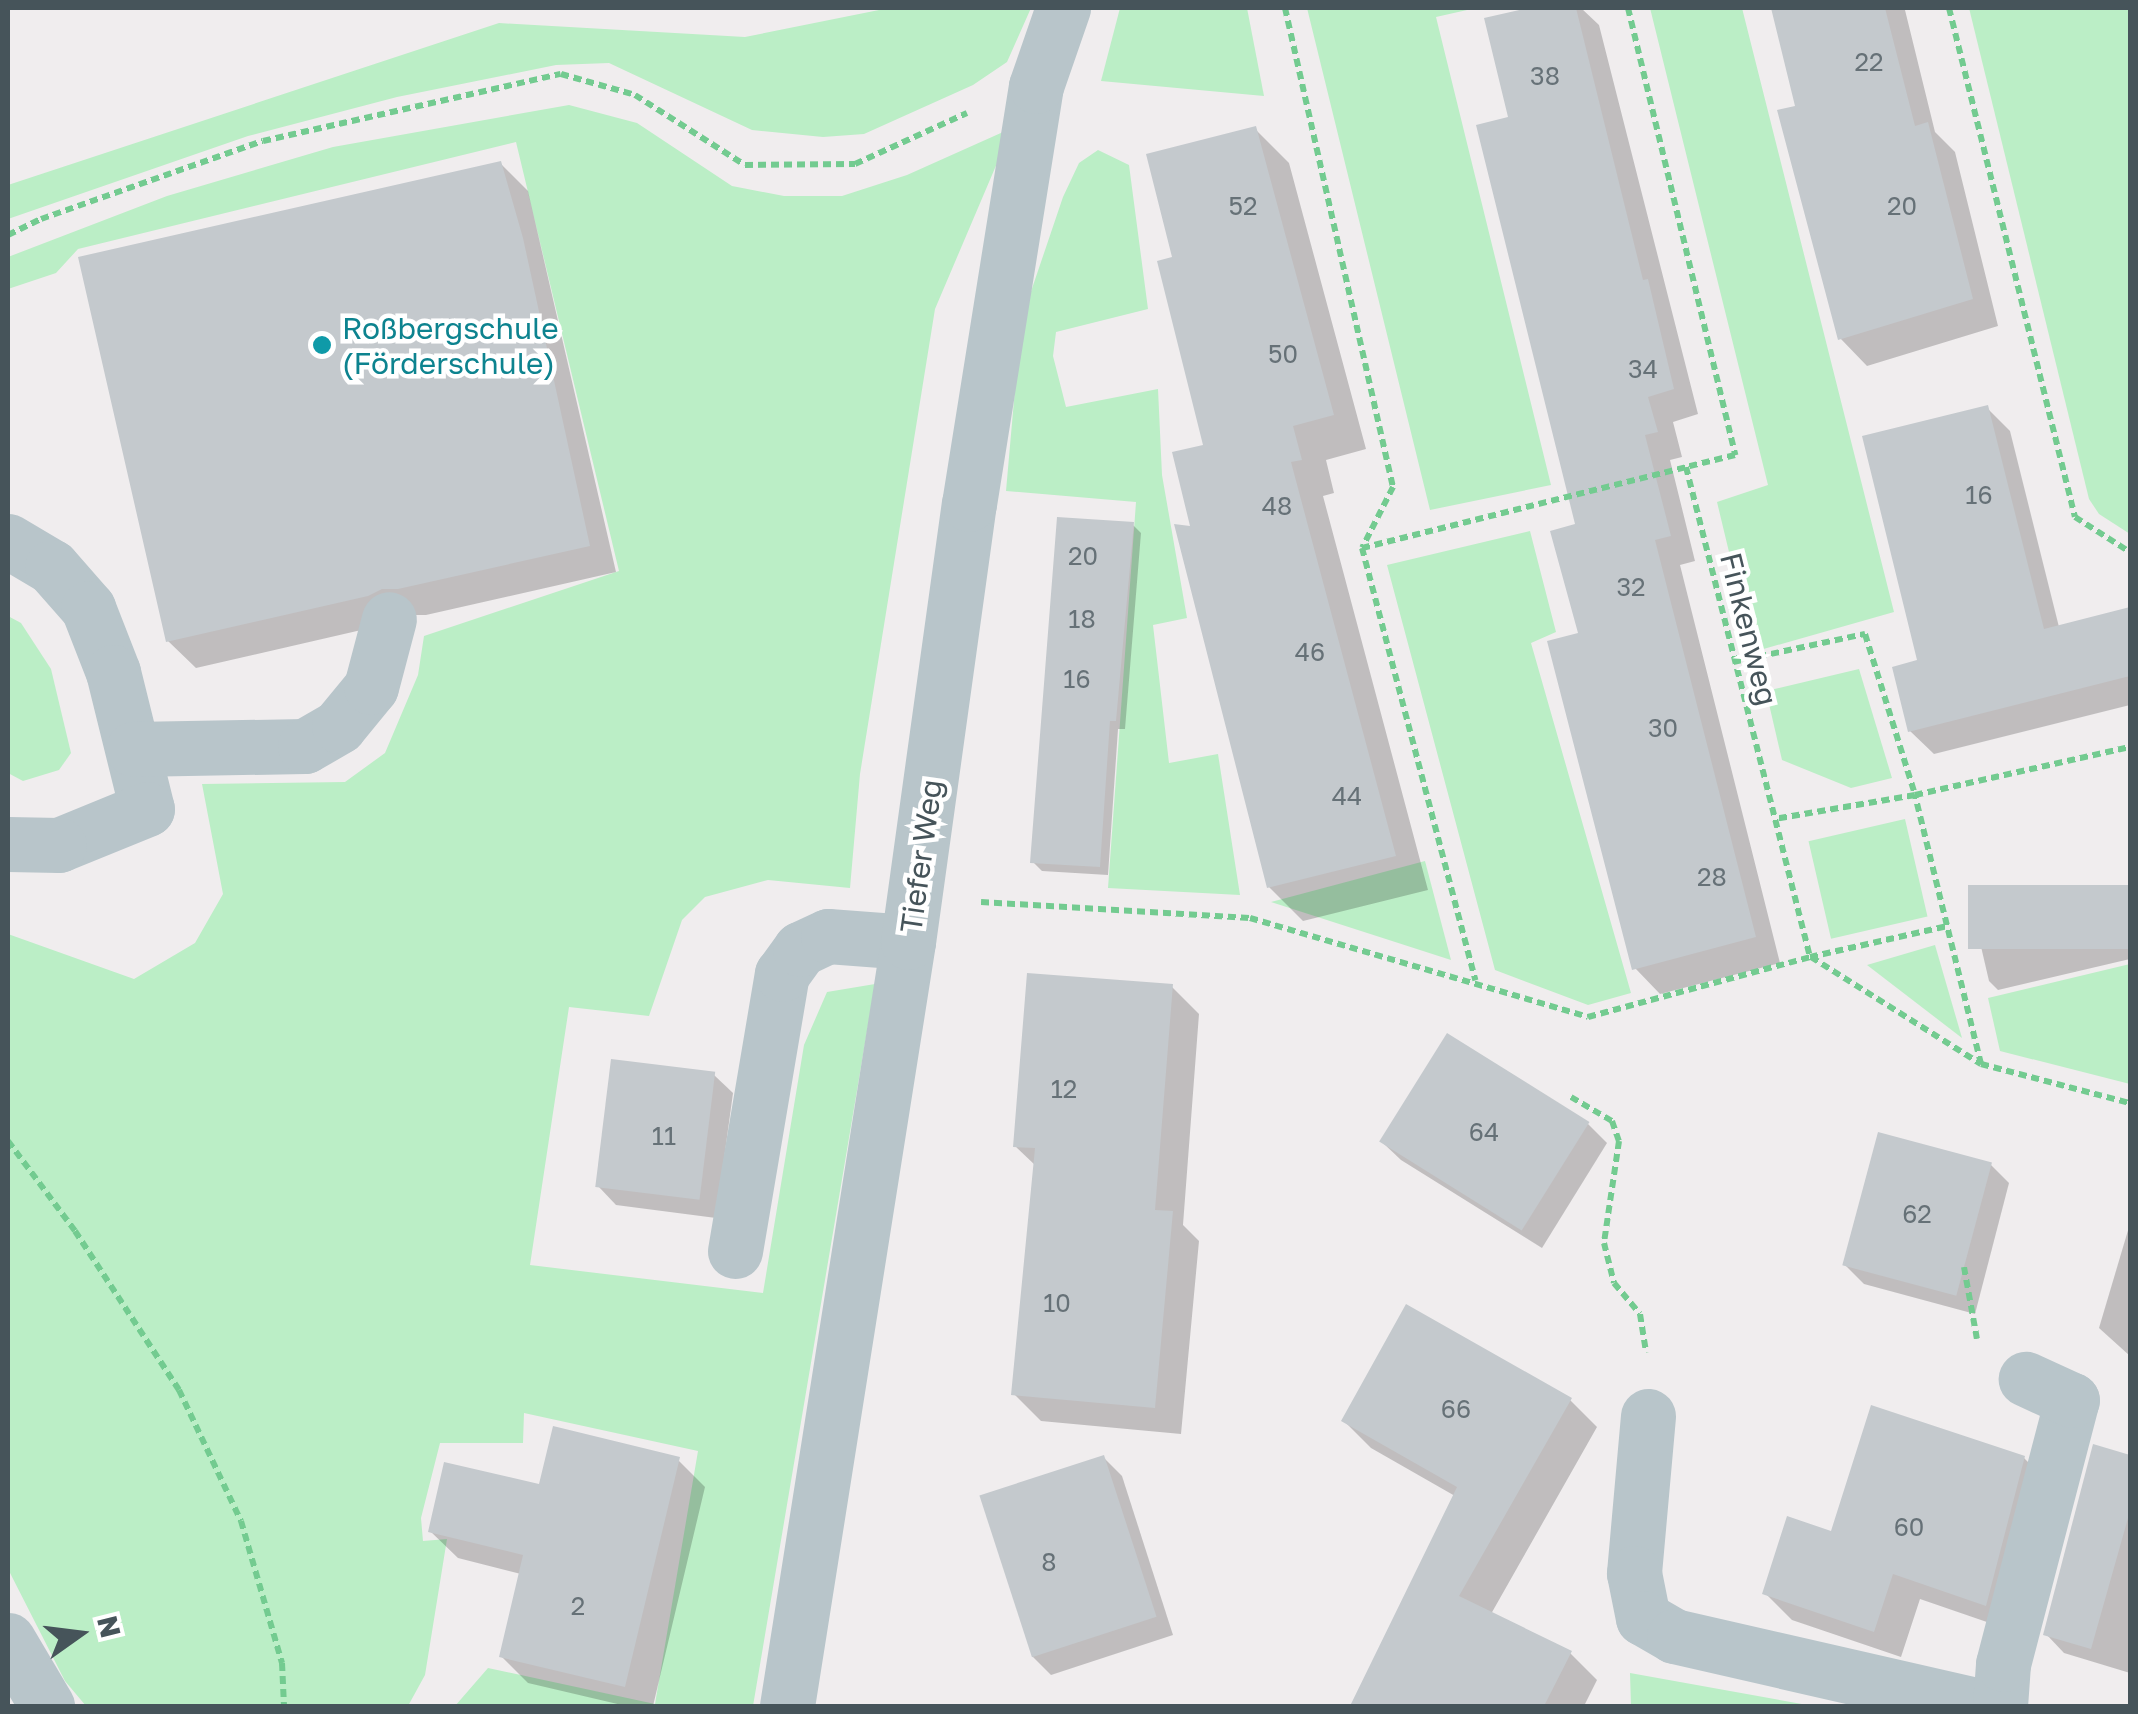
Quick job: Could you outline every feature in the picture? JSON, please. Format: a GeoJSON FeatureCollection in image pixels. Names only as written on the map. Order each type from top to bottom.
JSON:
{"type":"FeatureCollection","features":[{"type":"Feature","properties":{"kind":"street","name":"Tiefer Weg"},"geometry":{"type":"LineString","coordinates":[[788,1706],[912,920],[969,504],[1036,86],[1063,8]]}},
{"type":"Feature","properties":{"kind":"street"},"geometry":{"type":"LineString","coordinates":[[8,542],[52,568],[88,608],[113,672],[147,810],[59,844],[8,844]]}},
{"type":"Feature","properties":{"kind":"street"},"geometry":{"type":"LineString","coordinates":[[134,749],[305,746],[338,726],[371,687],[389,619]]}},
{"type":"Feature","properties":{"kind":"street"},"geometry":{"type":"LineString","coordinates":[[735,1250],[782,974],[800,949],[828,936],[912,920]]}},
{"type":"Feature","properties":{"kind":"street"},"geometry":{"type":"LineString","coordinates":[[2000,1706],[2003,1664],[2072,1400],[2026,1379]]}},
{"type":"Feature","properties":{"kind":"street"},"geometry":{"type":"LineString","coordinates":[[1648,1416],[1634,1573],[1642,1618],[1674,1636],[1979,1706]]}},
{"type":"Feature","properties":{"kind":"street"},"geometry":{"type":"LineString","coordinates":[[8,1640],[48,1706]]}},
{"type":"Feature","properties":{"kind":"path"},"geometry":{"type":"LineString","coordinates":[[1285,8],[1393,486],[1362,548],[1475,980]]}},
{"type":"Feature","properties":{"kind":"path"},"geometry":{"type":"LineString","coordinates":[[1362,548],[1735,455],[1628,8]]}},
{"type":"Feature","properties":{"kind":"path"},"geometry":{"type":"LineString","coordinates":[[1949,8],[2075,517],[2130,552]]}},
{"type":"Feature","properties":{"kind":"path"},"geometry":{"type":"LineString","coordinates":[[8,236],[41,219],[263,141],[560,74],[635,95],[744,165],[855,164],[1036,86]]}},
{"type":"Feature","properties":{"kind":"path","name":"Finkenweg"},"geometry":{"type":"LineString","coordinates":[[1686,467],[1810,957]]}},
{"type":"Feature","properties":{"kind":"path"},"geometry":{"type":"LineString","coordinates":[[1733,662],[1865,634],[1915,794],[1981,1064]]}},
{"type":"Feature","properties":{"kind":"path"},"geometry":{"type":"LineString","coordinates":[[1775,819],[1915,794],[2130,747]]}},
{"type":"Feature","properties":{"kind":"path"},"geometry":{"type":"LineString","coordinates":[[912,920],[1250,918],[1475,980],[1588,1017],[1810,957],[1948,926]]}},
{"type":"Feature","properties":{"kind":"path"},"geometry":{"type":"LineString","coordinates":[[1810,957],[1981,1064],[2130,1103]]}},
{"type":"Feature","properties":{"kind":"path"},"geometry":{"type":"LineString","coordinates":[[1571,1096],[1612,1121],[1619,1141],[1606,1207],[1604,1244],[1614,1283],[1640,1314],[1648,1416]]}},
{"type":"Feature","properties":{"kind":"path"},"geometry":{"type":"LineString","coordinates":[[8,1141],[75,1231],[179,1390],[242,1521],[282,1663],[284,1706]]}},
{"type":"Feature","properties":{"kind":"green space"},"geometry":{"type":"Polygon","coordinates":[[[889,8],[1031,8],[1007,62],[973,85],[864,134],[823,137],[752,130],[609,63],[556,65],[397,97],[248,136],[8,219],[8,185],[499,23],[745,37],[889,8]]]}},
{"type":"Feature","properties":{"kind":"green space"},"geometry":{"type":"Polygon","coordinates":[[[1120,8],[1247,8],[1264,96],[1101,81],[1120,8]]]}},
{"type":"Feature","properties":{"kind":"green space"},"geometry":{"type":"Polygon","coordinates":[[[1307,8],[1476,8],[1436,17],[1551,485],[1430,510],[1307,8]]]}},
{"type":"Feature","properties":{"kind":"green space"},"geometry":{"type":"Polygon","coordinates":[[[1650,8],[1742,8],[1894,612],[1753,652],[1717,502],[1768,485],[1650,8]]]}},
{"type":"Feature","properties":{"kind":"green space"},"geometry":{"type":"Polygon","coordinates":[[[1969,8],[2130,8],[2130,534],[2099,514],[2089,499],[1969,8]]]}},
{"type":"Feature","properties":{"kind":"green space"},"geometry":{"type":"Polygon","coordinates":[[[569,105],[637,123],[732,186],[784,196],[842,196],[907,175],[1012,128],[935,309],[860,774],[850,888],[768,880],[705,897],[682,920],[649,1016],[569,1007],[530,1265],[763,1293],[804,1045],[827,992],[875,984],[753,1706],[455,1706],[488,1668],[655,1704],[698,1451],[524,1413],[523,1443],[440,1443],[421,1518],[423,1541],[447,1539],[425,1675],[408,1706],[86,1706],[65,1681],[8,1569],[8,934],[134,979],[195,943],[223,894],[202,784],[345,782],[385,753],[418,675],[424,636],[619,571],[516,142],[78,249],[56,273],[8,289],[8,257],[167,196],[333,147],[569,105]]]}},
{"type":"Feature","properties":{"kind":"green space"},"geometry":{"type":"Polygon","coordinates":[[[1098,150],[1129,165],[1148,309],[1056,332],[1053,356],[1066,407],[1158,389],[1162,475],[1187,618],[1153,625],[1169,763],[1218,754],[1240,895],[1108,888],[1136,502],[1006,491],[1021,321],[1063,197],[1079,163],[1098,150]]]}},
{"type":"Feature","properties":{"kind":"green space"},"geometry":{"type":"Polygon","coordinates":[[[1530,531],[1556,632],[1531,643],[1631,993],[1588,1005],[1495,970],[1387,565],[1530,531]]]}},
{"type":"Feature","properties":{"kind":"green space"},"geometry":{"type":"Polygon","coordinates":[[[8,616],[21,623],[51,669],[71,753],[59,770],[23,781],[8,773],[8,616]]]}},
{"type":"Feature","properties":{"kind":"green space"},"geometry":{"type":"Polygon","coordinates":[[[1859,669],[1892,778],[1851,788],[1782,760],[1766,691],[1859,669]]]}},
{"type":"Feature","properties":{"kind":"green space"},"geometry":{"type":"Polygon","coordinates":[[[1905,819],[1927,916],[1831,939],[1809,841],[1905,819]]]}},
{"type":"Feature","properties":{"kind":"green space"},"geometry":{"type":"Polygon","coordinates":[[[1425,861],[1451,960],[1271,902],[1425,861]]]}},
{"type":"Feature","properties":{"kind":"green space"},"geometry":{"type":"Polygon","coordinates":[[[1935,945],[1962,1038],[1867,965],[1935,945]]]}},
{"type":"Feature","properties":{"kind":"green space"},"geometry":{"type":"Polygon","coordinates":[[[2130,964],[2130,1084],[2000,1051],[1988,998],[2130,964]]]}},
{"type":"Feature","properties":{"kind":"green space"},"geometry":{"type":"Polygon","coordinates":[[[1630,1673],[1813,1706],[1631,1706],[1630,1673]]]}},
{"type":"Feature","properties":{"kind":"building"},"geometry":{"type":"Polygon","coordinates":[[[1528,8],[1576,8],[1643,280],[1648,279],[1674,389],[1648,397],[1658,432],[1645,435],[1671,536],[1655,540],[1756,937],[1632,970],[1547,641],[1578,633],[1550,531],[1575,524],[1476,125],[1508,117],[1484,18],[1528,8]]]}},
{"type":"Feature","properties":{"kind":"building"},"geometry":{"type":"Polygon","coordinates":[[[1771,8],[1885,8],[1915,126],[1928,122],[1973,299],[1838,340],[1777,110],[1795,106],[1771,8]]]}},
{"type":"Feature","properties":{"kind":"building"},"geometry":{"type":"Polygon","coordinates":[[[1256,126],[1334,415],[1293,426],[1302,460],[1291,462],[1396,856],[1267,888],[1174,524],[1190,526],[1172,452],[1203,445],[1157,261],[1172,257],[1146,154],[1256,126]]]}},
{"type":"Feature","properties":{"kind":"building","name":"Roßbergschule (Förderschule)"},"geometry":{"type":"Polygon","coordinates":[[[501,161],[523,238],[590,546],[398,589],[382,589],[368,596],[166,642],[78,257],[501,161]]]}},
{"type":"Feature","properties":{"kind":"building"},"geometry":{"type":"Polygon","coordinates":[[[1988,405],[2044,629],[2130,607],[2130,676],[1908,732],[1892,667],[1917,660],[1862,436],[1988,405]]]}},
{"type":"Feature","properties":{"kind":"building"},"geometry":{"type":"Polygon","coordinates":[[[1057,517],[1134,522],[1116,721],[1110,721],[1100,867],[1030,863],[1057,517]]]}},
{"type":"Feature","properties":{"kind":"building"},"geometry":{"type":"Polygon","coordinates":[[[1968,885],[2130,885],[2130,949],[1968,949],[1968,885]]]}},
{"type":"Feature","properties":{"kind":"building"},"geometry":{"type":"Polygon","coordinates":[[[1027,973],[1173,984],[1155,1210],[1173,1211],[1155,1408],[1011,1395],[1035,1148],[1013,1147],[1027,973]]]}},
{"type":"Feature","properties":{"kind":"building"},"geometry":{"type":"Polygon","coordinates":[[[1447,1033],[1589,1122],[1522,1231],[1379,1142],[1447,1033]]]}},
{"type":"Feature","properties":{"kind":"building"},"geometry":{"type":"Polygon","coordinates":[[[611,1059],[715,1072],[699,1200],[595,1187],[611,1059]]]}},
{"type":"Feature","properties":{"kind":"building"},"geometry":{"type":"Polygon","coordinates":[[[1878,1132],[1992,1163],[1956,1296],[1842,1265],[1878,1132]]]}},
{"type":"Feature","properties":{"kind":"building"},"geometry":{"type":"Polygon","coordinates":[[[1406,1304],[1572,1398],[1459,1596],[1572,1651],[1544,1706],[1350,1706],[1457,1487],[1341,1421],[1406,1304]]]}},
{"type":"Feature","properties":{"kind":"building"},"geometry":{"type":"Polygon","coordinates":[[[1871,1405],[2025,1456],[1986,1606],[1893,1574],[1874,1632],[1762,1594],[1787,1516],[1831,1531],[1871,1405]]]}},
{"type":"Feature","properties":{"kind":"building"},"geometry":{"type":"Polygon","coordinates":[[[553,1426],[680,1457],[625,1687],[499,1657],[523,1555],[428,1532],[444,1462],[539,1484],[553,1426]]]}},
{"type":"Feature","properties":{"kind":"building"},"geometry":{"type":"Polygon","coordinates":[[[2093,1444],[2130,1455],[2130,1511],[2091,1649],[2043,1635],[2093,1444]]]}},
{"type":"Feature","properties":{"kind":"building"},"geometry":{"type":"Polygon","coordinates":[[[1104,1455],[1157,1617],[1032,1657],[979,1495],[1104,1455]]]}},
{"type":"Feature","properties":{"kind":"place","name":"Roßbergschule (Förderschule)"},"geometry":{"type":"Point","coordinates":[322,345]}}]}
